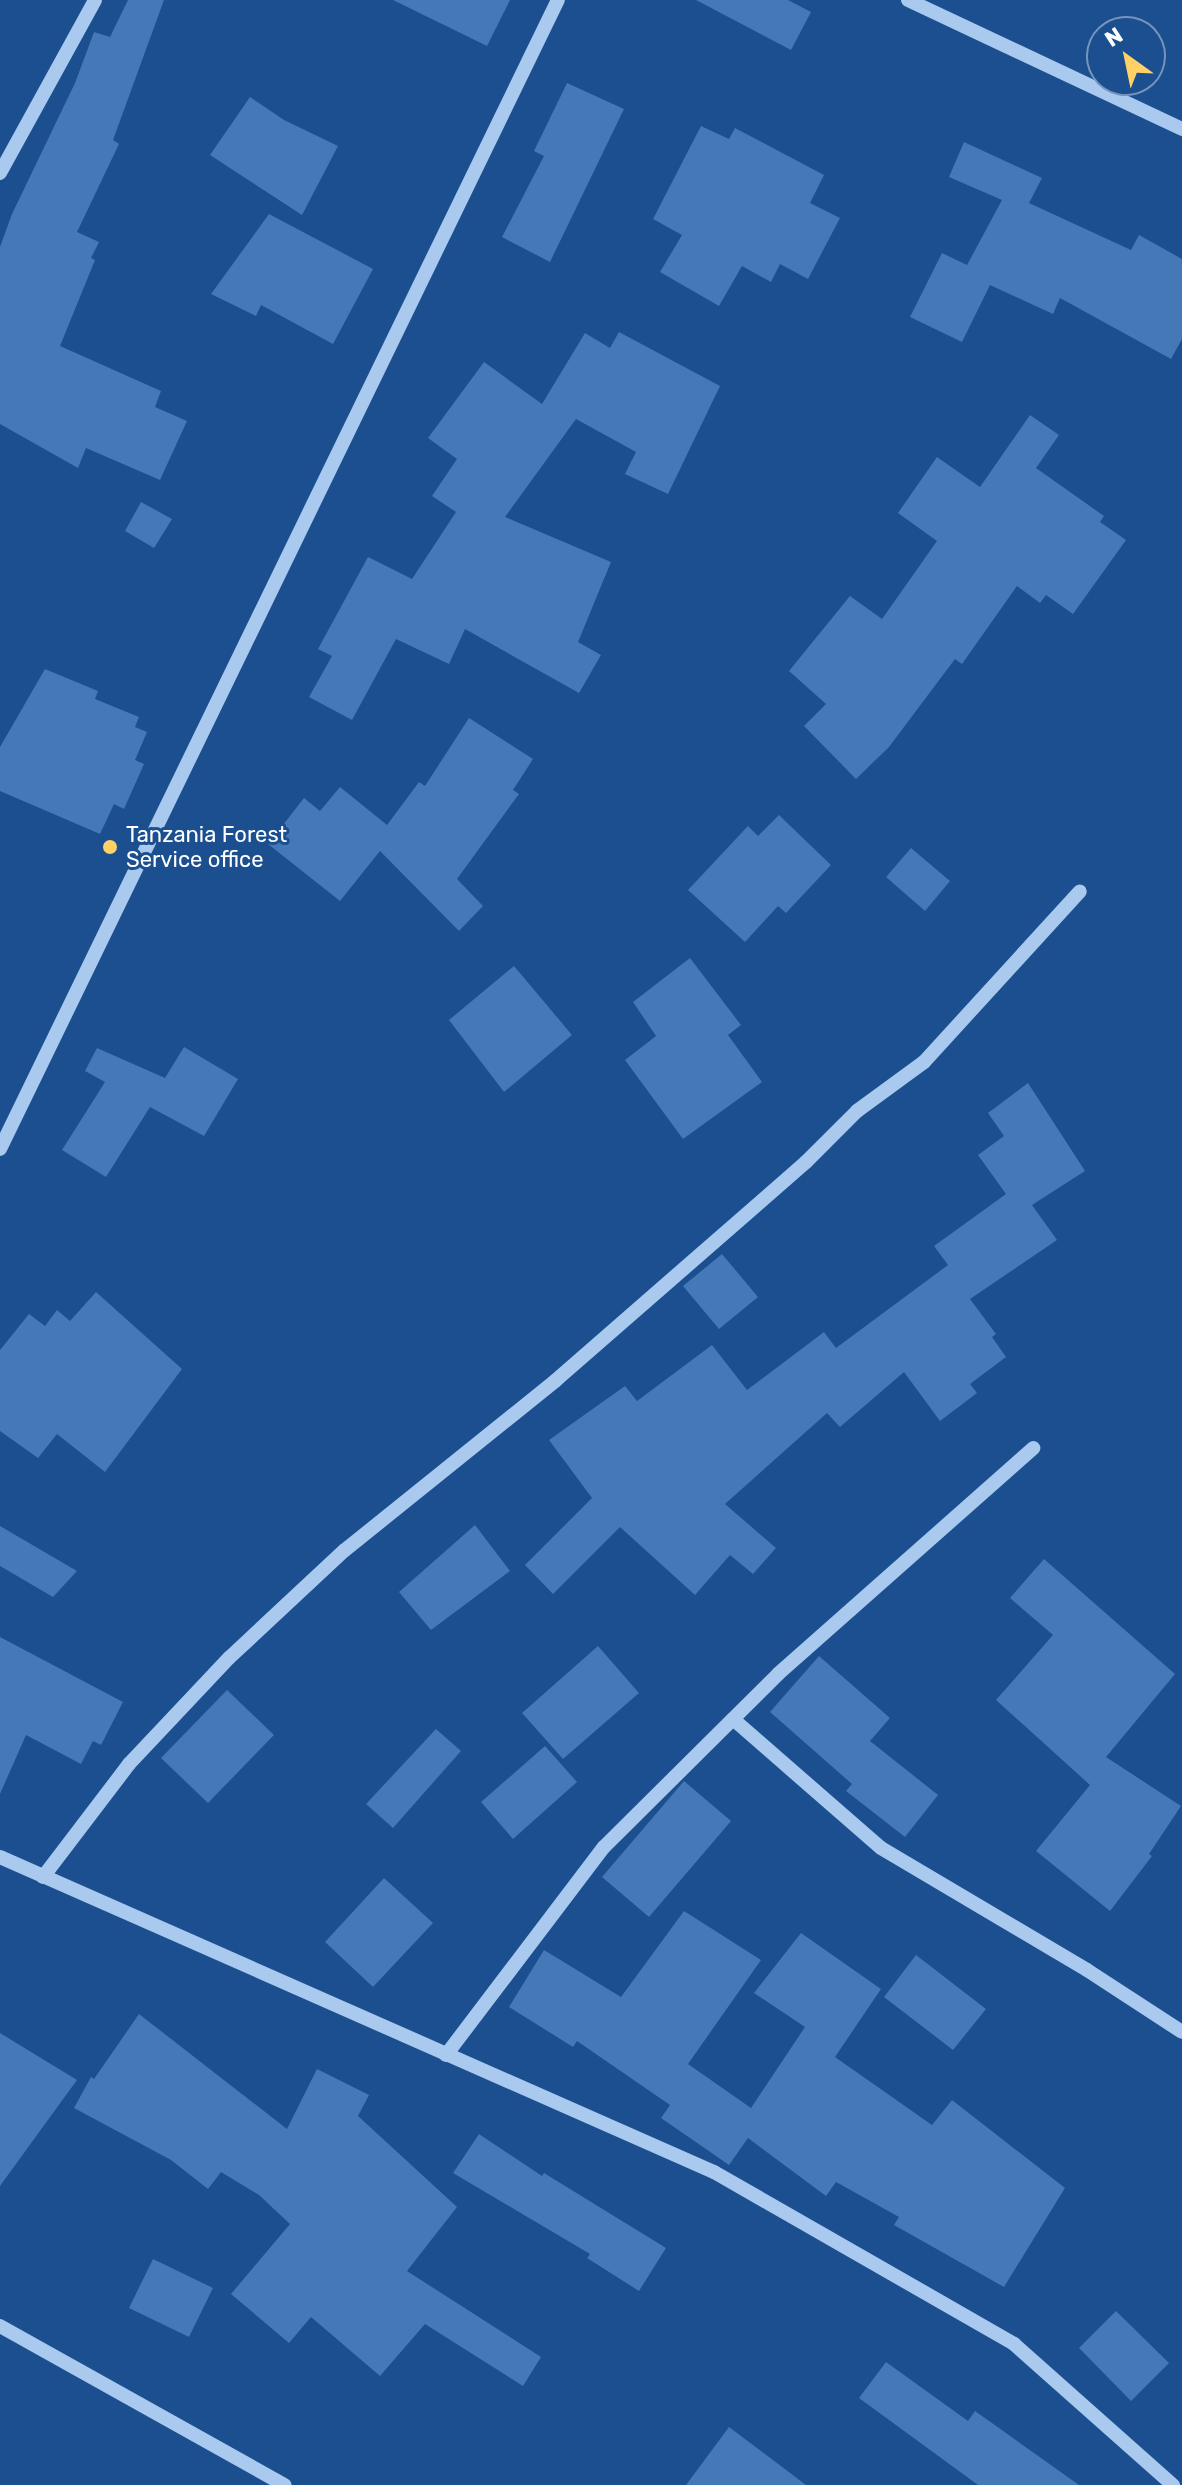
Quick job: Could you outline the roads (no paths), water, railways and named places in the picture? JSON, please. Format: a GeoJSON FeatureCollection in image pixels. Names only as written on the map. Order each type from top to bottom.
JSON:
{"type":"FeatureCollection","features":[{"type":"Feature","properties":{"kind":"street"},"geometry":{"type":"LineString","coordinates":[[0,173],[95,0]]}},
{"type":"Feature","properties":{"kind":"street"},"geometry":{"type":"LineString","coordinates":[[0,1149],[558,0]]}},
{"type":"Feature","properties":{"kind":"street"},"geometry":{"type":"LineString","coordinates":[[908,0],[1182,129]]}},
{"type":"Feature","properties":{"kind":"street"},"geometry":{"type":"LineString","coordinates":[[43,1877],[129,1764],[229,1658],[345,1550],[555,1381],[770,1193],[857,1111],[924,1062],[1080,891]]}},
{"type":"Feature","properties":{"kind":"street"},"geometry":{"type":"LineString","coordinates":[[446,2055],[604,1847],[778,1674],[1033,1448]]}},
{"type":"Feature","properties":{"kind":"street"},"geometry":{"type":"LineString","coordinates":[[733,1719],[881,1848],[1087,1970],[1182,2032]]}},
{"type":"Feature","properties":{"kind":"street"},"geometry":{"type":"LineString","coordinates":[[0,1857],[714,2172],[1014,2344],[1173,2485]]}},
{"type":"Feature","properties":{"kind":"street"},"geometry":{"type":"LineString","coordinates":[[0,2326],[285,2485]]}},
{"type":"Feature","properties":{"kind":"place","name":"Tanzania Forest Service office"},"geometry":{"type":"Point","coordinates":[110,847]}}]}
